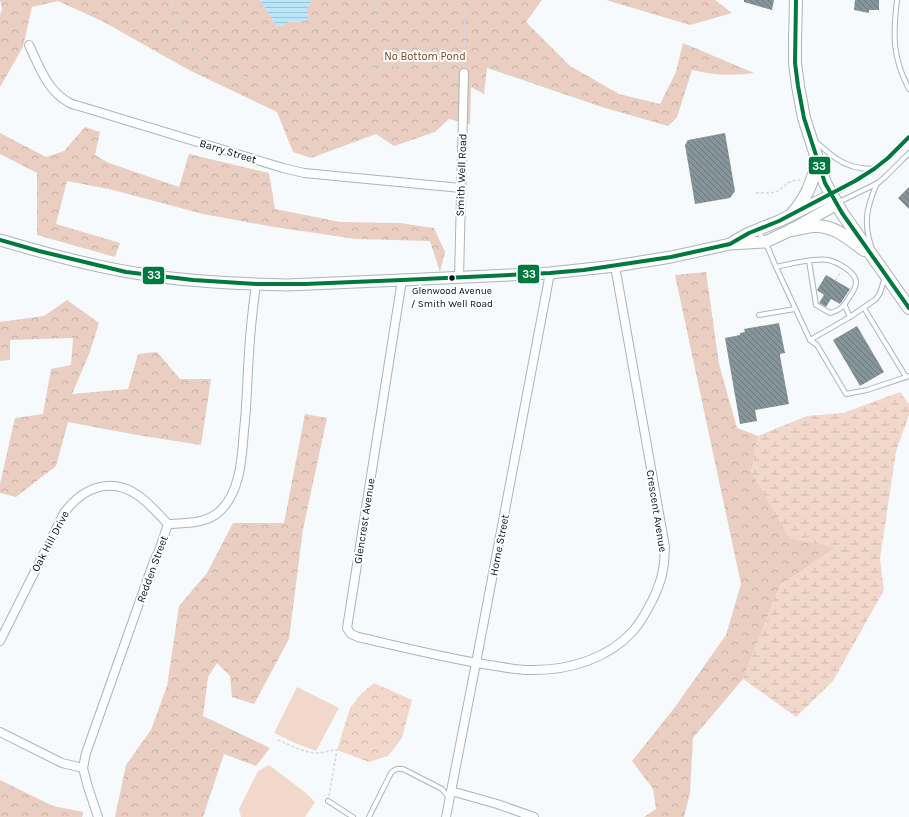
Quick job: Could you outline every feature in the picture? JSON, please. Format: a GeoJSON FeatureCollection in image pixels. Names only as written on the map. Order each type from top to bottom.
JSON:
{"type":"FeatureCollection","features":[{"type":"Feature","properties":{"kind":"main road"},"geometry":{"type":"LineString","coordinates":[[796,0],[795,63],[802,108],[825,183],[842,213],[909,308]]}},
{"type":"Feature","properties":{"kind":"main road"},"geometry":{"type":"LineString","coordinates":[[792,214],[808,192],[818,161]]}},
{"type":"Feature","properties":{"kind":"main road"},"geometry":{"type":"LineString","coordinates":[[790,230],[814,226],[830,228],[839,231],[873,256]]}},
{"type":"Feature","properties":{"kind":"street","name":"Barry Street"},"geometry":{"type":"LineString","coordinates":[[29,46],[51,88],[68,102],[79,106],[275,166],[304,173],[461,188]]}},
{"type":"Feature","properties":{"kind":"street","name":"Smith Well Road"},"geometry":{"type":"LineString","coordinates":[[459,278],[464,73]]}},
{"type":"Feature","properties":{"kind":"street"},"geometry":{"type":"LineString","coordinates":[[730,244],[748,233],[758,230],[792,214],[834,199]]}},
{"type":"Feature","properties":{"kind":"street"},"geometry":{"type":"LineString","coordinates":[[0,240],[126,272],[193,280],[256,284],[305,284],[459,278],[550,273],[615,266],[671,257],[730,244],[764,242],[790,230],[834,199]]}},
{"type":"Feature","properties":{"kind":"street","name":"Crescent Avenue"},"geometry":{"type":"LineString","coordinates":[[476,663],[533,670],[575,666],[596,658],[616,646],[633,631],[647,613],[656,592],[664,568],[665,547],[615,266]]}},
{"type":"Feature","properties":{"kind":"street","name":"Horne Street"},"geometry":{"type":"LineString","coordinates":[[446,817],[550,273]]}},
{"type":"Feature","properties":{"kind":"street","name":"Glencrest Avenue"},"geometry":{"type":"LineString","coordinates":[[402,280],[346,628],[351,634],[358,637],[476,663]]}},
{"type":"Feature","properties":{"kind":"street","name":"Redden Street"},"geometry":{"type":"LineString","coordinates":[[98,817],[83,768],[86,753],[168,524],[200,521],[210,517],[220,511],[227,504],[236,484],[241,462],[249,352],[256,284]]}},
{"type":"Feature","properties":{"kind":"street","name":"Oak Hill Drive"},"geometry":{"type":"LineString","coordinates":[[0,640],[64,513],[70,504],[85,492],[109,485],[120,486],[140,496],[168,524]]}},
{"type":"Feature","properties":{"kind":"street"},"geometry":{"type":"LineString","coordinates":[[0,732],[62,763],[83,768]]}},
{"type":"Feature","properties":{"kind":"street"},"geometry":{"type":"LineString","coordinates":[[450,795],[497,804],[534,817]]}},
{"type":"Feature","properties":{"kind":"lane"},"geometry":{"type":"LineString","coordinates":[[897,0],[894,29],[896,57],[909,89]]}},
{"type":"Feature","properties":{"kind":"lane"},"geometry":{"type":"LineString","coordinates":[[810,137],[837,160],[864,169],[874,169]]}},
{"type":"Feature","properties":{"kind":"lane"},"geometry":{"type":"LineString","coordinates":[[834,199],[888,158],[909,137]]}},
{"type":"Feature","properties":{"kind":"lane"},"geometry":{"type":"LineString","coordinates":[[834,199],[878,183],[909,153]]}},
{"type":"Feature","properties":{"kind":"lane"},"geometry":{"type":"LineString","coordinates":[[873,256],[868,239],[866,221],[868,206],[878,183]]}},
{"type":"Feature","properties":{"kind":"lane"},"geometry":{"type":"LineString","coordinates":[[758,230],[810,340],[817,345],[846,394],[867,390],[907,377],[864,308]]}},
{"type":"Feature","properties":{"kind":"lane"},"geometry":{"type":"LineString","coordinates":[[776,267],[808,262],[821,260],[828,260],[836,263],[855,275],[856,286],[845,306],[830,313],[816,305],[808,262]]}},
{"type":"Feature","properties":{"kind":"lane"},"geometry":{"type":"LineString","coordinates":[[810,340],[850,317],[876,299],[880,293],[886,274]]}},
{"type":"Feature","properties":{"kind":"lane"},"geometry":{"type":"LineString","coordinates":[[845,306],[850,317]]}},
{"type":"Feature","properties":{"kind":"lane"},"geometry":{"type":"LineString","coordinates":[[760,315],[795,309]]}},
{"type":"Feature","properties":{"kind":"lane"},"geometry":{"type":"LineString","coordinates":[[369,817],[390,773],[399,768],[442,788],[450,795]]}},
{"type":"Feature","properties":{"kind":"lane"},"geometry":{"type":"LineString","coordinates":[[328,801],[354,817]]}},
{"type":"Feature","properties":{"kind":"path"},"geometry":{"type":"LineString","coordinates":[[170,0],[186,37],[205,60],[223,69],[287,93],[304,94],[321,93],[353,83],[365,77],[380,59],[388,46],[387,37],[374,0]]}},
{"type":"Feature","properties":{"kind":"path"},"geometry":{"type":"LineString","coordinates":[[463,0],[465,11],[464,73]]}},
{"type":"Feature","properties":{"kind":"path"},"geometry":{"type":"LineString","coordinates":[[368,72],[416,63],[434,63],[441,66],[464,84]]}},
{"type":"Feature","properties":{"kind":"path"},"geometry":{"type":"LineString","coordinates":[[756,193],[777,191],[787,183],[803,180]]}},
{"type":"Feature","properties":{"kind":"path"},"geometry":{"type":"LineString","coordinates":[[836,280],[841,271]]}},
{"type":"Feature","properties":{"kind":"path"},"geometry":{"type":"LineString","coordinates":[[278,740],[308,752],[319,753],[329,750],[337,750],[328,801]]}},
{"type":"Feature","properties":{"kind":"green space","name":"No Bottom Pond"},"geometry":{"type":"Polygon","coordinates":[[[0,0],[260,0],[277,27],[289,22],[305,21],[306,10],[311,3],[310,0],[542,0],[526,22],[570,66],[619,94],[660,104],[676,72],[683,43],[754,73],[723,74],[692,70],[677,117],[668,126],[605,108],[487,68],[484,94],[471,87],[470,124],[449,119],[435,132],[394,146],[376,134],[311,158],[293,152],[277,112],[189,70],[102,21],[58,1],[32,7],[23,47],[0,87],[0,15],[2,9],[0,0]]]}},
{"type":"Feature","properties":{"kind":"green space"},"geometry":{"type":"Polygon","coordinates":[[[606,0],[715,0],[732,13],[690,25],[606,0]]]}},
{"type":"Feature","properties":{"kind":"green space"},"geometry":{"type":"Polygon","coordinates":[[[85,127],[100,132],[95,155],[109,163],[179,187],[189,154],[269,173],[275,209],[340,222],[400,223],[434,228],[445,252],[440,272],[430,241],[356,239],[274,227],[203,214],[113,190],[67,181],[56,224],[120,243],[115,257],[37,235],[37,173],[0,154],[0,133],[46,157],[64,151],[85,127]]]}},
{"type":"Feature","properties":{"kind":"green space"},"geometry":{"type":"Polygon","coordinates":[[[706,272],[719,364],[737,428],[758,436],[751,472],[836,548],[780,585],[743,679],[693,738],[690,793],[684,817],[644,817],[656,809],[653,789],[632,761],[675,707],[726,635],[741,584],[675,275],[706,272]]]}},
{"type":"Feature","properties":{"kind":"green space"},"geometry":{"type":"Polygon","coordinates":[[[67,300],[99,323],[90,352],[72,394],[128,389],[138,354],[157,352],[180,379],[211,379],[201,445],[68,422],[56,466],[16,497],[0,493],[0,484],[15,418],[43,414],[51,369],[71,365],[73,338],[10,340],[10,360],[0,361],[0,322],[44,316],[67,300]]]}},
{"type":"Feature","properties":{"kind":"green space"},"geometry":{"type":"Polygon","coordinates":[[[900,392],[909,404],[909,415],[896,451],[880,559],[884,590],[833,681],[796,717],[743,679],[780,585],[835,548],[789,538],[751,472],[758,436],[807,416],[843,413],[900,392]]]}},
{"type":"Feature","properties":{"kind":"green space"},"geometry":{"type":"Polygon","coordinates":[[[305,414],[327,418],[303,529],[289,639],[254,704],[232,697],[230,676],[217,663],[208,677],[203,716],[270,748],[256,766],[224,754],[203,817],[115,817],[126,765],[151,730],[167,686],[179,606],[207,573],[233,523],[284,523],[305,414]]]}},
{"type":"Feature","properties":{"kind":"green space"},"geometry":{"type":"Polygon","coordinates":[[[374,683],[412,700],[402,738],[388,756],[369,762],[337,750],[350,708],[361,694],[374,683]]]}},
{"type":"Feature","properties":{"kind":"green space"},"geometry":{"type":"Polygon","coordinates":[[[297,687],[339,708],[316,751],[274,733],[297,687]]]}},
{"type":"Feature","properties":{"kind":"green space"},"geometry":{"type":"Polygon","coordinates":[[[269,765],[306,793],[315,802],[305,817],[241,817],[239,809],[258,771],[269,765]]]}},
{"type":"Feature","properties":{"kind":"green space"},"geometry":{"type":"Polygon","coordinates":[[[0,780],[53,806],[83,812],[82,817],[0,817],[0,780]]]}},
{"type":"Feature","properties":{"kind":"water"},"geometry":{"type":"Polygon","coordinates":[[[260,0],[310,0],[311,3],[306,10],[309,16],[305,21],[289,22],[277,27],[260,0]]]}},
{"type":"Feature","properties":{"kind":"building"},"geometry":{"type":"Polygon","coordinates":[[[744,0],[774,0],[772,10],[744,2],[744,0]]]}},
{"type":"Feature","properties":{"kind":"building"},"geometry":{"type":"Polygon","coordinates":[[[855,0],[879,0],[879,10],[869,10],[869,13],[854,10],[855,0]]]}},
{"type":"Feature","properties":{"kind":"building"},"geometry":{"type":"Polygon","coordinates":[[[725,133],[735,191],[730,198],[695,204],[685,145],[688,140],[725,133]]]}},
{"type":"Feature","properties":{"kind":"building"},"geometry":{"type":"Polygon","coordinates":[[[909,187],[909,209],[898,198],[909,187]]]}},
{"type":"Feature","properties":{"kind":"building"},"geometry":{"type":"Polygon","coordinates":[[[826,275],[850,289],[840,304],[831,299],[826,307],[819,303],[824,295],[817,290],[826,275]]]}},
{"type":"Feature","properties":{"kind":"building"},"geometry":{"type":"Polygon","coordinates":[[[779,323],[785,353],[780,354],[780,356],[789,404],[755,410],[757,421],[740,424],[725,338],[740,335],[740,333],[745,332],[744,329],[779,323]]]}},
{"type":"Feature","properties":{"kind":"building"},"geometry":{"type":"Polygon","coordinates":[[[857,326],[884,372],[860,386],[833,340],[857,326]]]}},
{"type":"Feature","properties":{"kind":"transit line","name":"33"},"geometry":{"type":"LineString","coordinates":[[796,0],[795,63],[798,86],[804,118],[825,183],[842,213],[909,308]]}},
{"type":"Feature","properties":{"kind":"transit line","name":"33"},"geometry":{"type":"LineString","coordinates":[[0,240],[126,272],[193,280],[256,284],[305,284],[402,280],[584,270],[671,257],[730,244],[749,233],[779,221],[855,181],[888,158],[909,137]]}},
{"type":"Feature","properties":{"kind":"place","name":"Glenwood Avenue / Smith Well Road"},"geometry":{"type":"Point","coordinates":[452,278]}}]}
